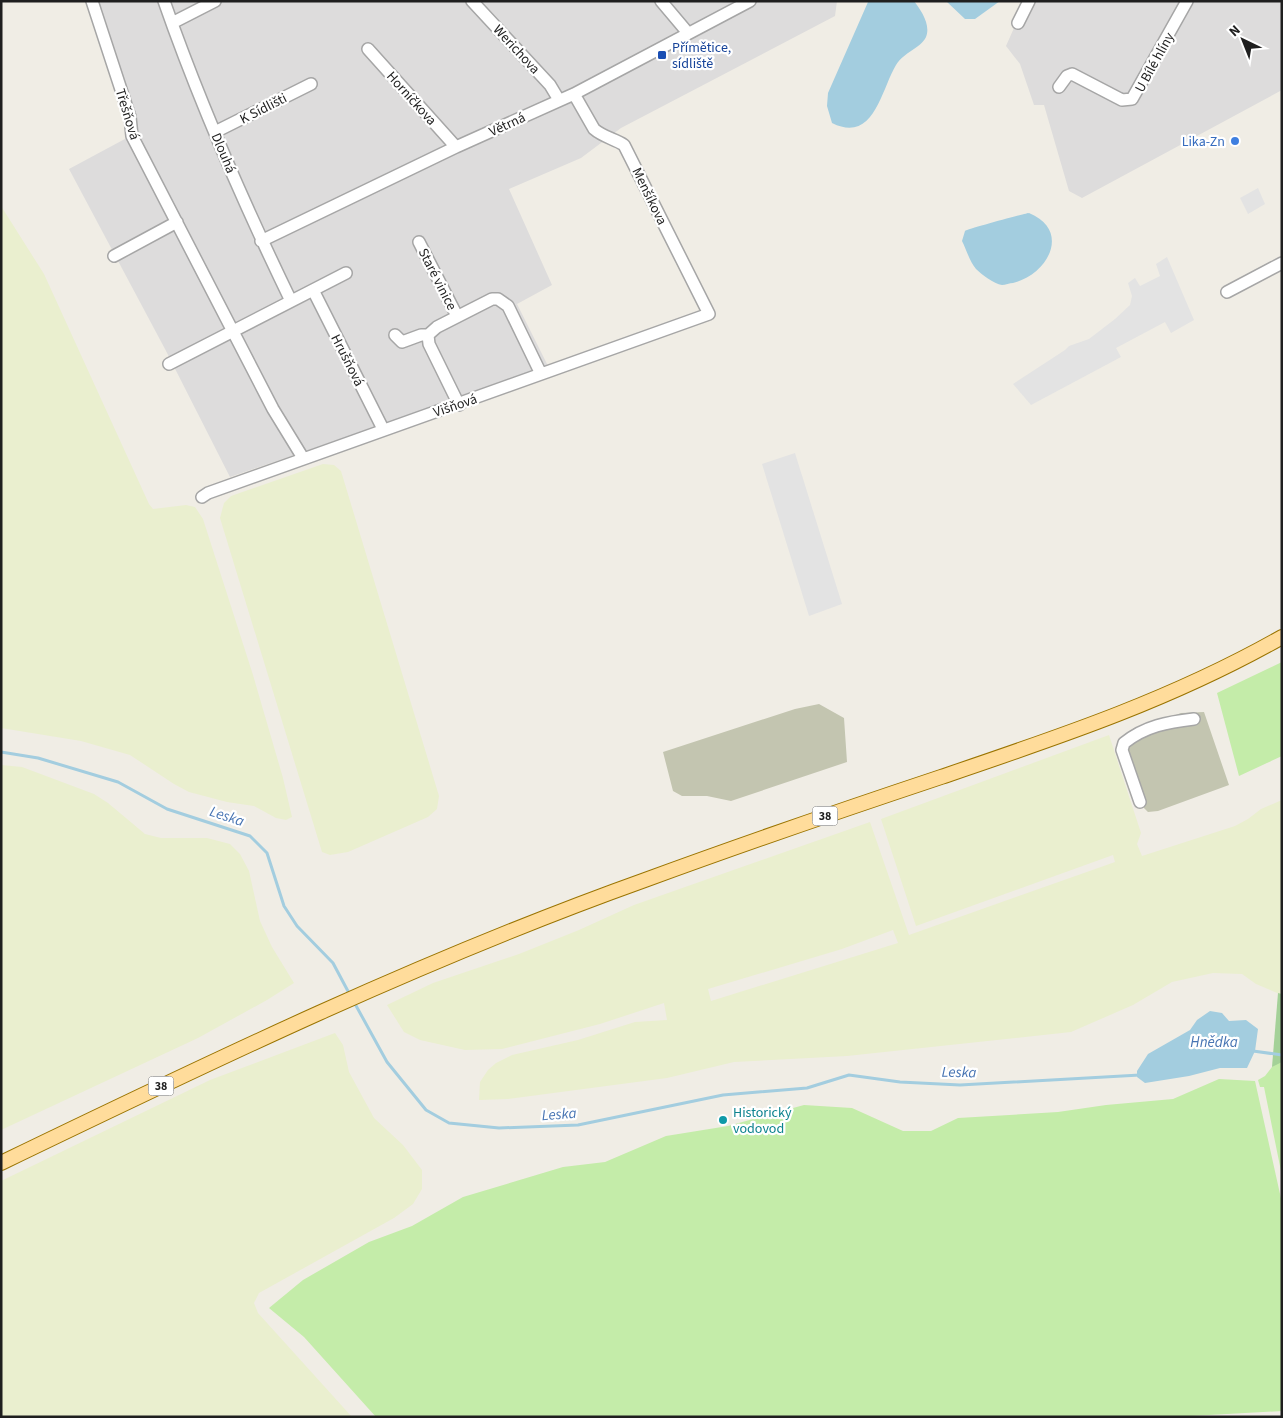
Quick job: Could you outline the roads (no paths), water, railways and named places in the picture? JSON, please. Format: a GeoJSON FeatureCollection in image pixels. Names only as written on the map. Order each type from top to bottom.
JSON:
{"type":"FeatureCollection","features":[{"type":"Feature","properties":{"kind":"main road","name":"38"},"geometry":{"type":"LineString","coordinates":[[1,1163],[322,1010],[499,936],[639,882],[792,827],[1049,740],[1148,703],[1229,668],[1282,637]]}},
{"type":"Feature","properties":{"kind":"street","name":"Třešňová"},"geometry":{"type":"LineString","coordinates":[[92,1],[130,117],[132,136],[273,409],[302,458]]}},
{"type":"Feature","properties":{"kind":"street","name":"Dlouhá"},"geometry":{"type":"LineString","coordinates":[[164,1],[189,71],[261,241],[291,302]]}},
{"type":"Feature","properties":{"kind":"street"},"geometry":{"type":"LineString","coordinates":[[172,23],[215,1]]}},
{"type":"Feature","properties":{"kind":"street","name":"Werichova"},"geometry":{"type":"LineString","coordinates":[[472,1],[550,85],[559,100]]}},
{"type":"Feature","properties":{"kind":"street"},"geometry":{"type":"LineString","coordinates":[[661,1],[688,33]]}},
{"type":"Feature","properties":{"kind":"street","name":"Větrná"},"geometry":{"type":"LineString","coordinates":[[261,241],[456,147],[574,94],[750,1]]}},
{"type":"Feature","properties":{"kind":"street"},"geometry":{"type":"LineString","coordinates":[[1018,23],[1029,1]]}},
{"type":"Feature","properties":{"kind":"street","name":"U Bílé hlíny"},"geometry":{"type":"LineString","coordinates":[[1059,87],[1067,76],[1072,74],[1122,100],[1132,99],[1188,1]]}},
{"type":"Feature","properties":{"kind":"street","name":"Horníčkova"},"geometry":{"type":"LineString","coordinates":[[368,49],[456,147]]}},
{"type":"Feature","properties":{"kind":"street","name":"K Sídlišti"},"geometry":{"type":"LineString","coordinates":[[215,132],[311,84]]}},
{"type":"Feature","properties":{"kind":"street","name":"Menšíkova"},"geometry":{"type":"LineString","coordinates":[[574,94],[594,129],[599,134],[614,138],[624,145],[708,314]]}},
{"type":"Feature","properties":{"kind":"street"},"geometry":{"type":"LineString","coordinates":[[114,256],[177,222]]}},
{"type":"Feature","properties":{"kind":"street","name":"Staré vinice"},"geometry":{"type":"LineString","coordinates":[[419,242],[457,316]]}},
{"type":"Feature","properties":{"kind":"street"},"geometry":{"type":"LineString","coordinates":[[1227,292],[1282,263]]}},
{"type":"Feature","properties":{"kind":"street"},"geometry":{"type":"LineString","coordinates":[[169,364],[234,332],[346,272]]}},
{"type":"Feature","properties":{"kind":"street","name":"Hrušňová"},"geometry":{"type":"LineString","coordinates":[[312,290],[383,429]]}},
{"type":"Feature","properties":{"kind":"street","name":"Staré vinice"},"geometry":{"type":"LineString","coordinates":[[428,335],[437,327],[492,299],[504,302],[508,306],[541,374]]}},
{"type":"Feature","properties":{"kind":"street","name":"Višňová"},"geometry":{"type":"LineString","coordinates":[[202,497],[208,492],[302,458],[458,405],[708,314]]}},
{"type":"Feature","properties":{"kind":"street"},"geometry":{"type":"LineString","coordinates":[[396,335],[402,342],[421,335],[428,335],[429,344],[458,405]]}},
{"type":"Feature","properties":{"kind":"street"},"geometry":{"type":"LineString","coordinates":[[1140,802],[1122,750],[1124,743],[1146,729],[1164,723],[1194,719]]}},
{"type":"Feature","properties":{"kind":"water"},"geometry":{"type":"Polygon","coordinates":[[[914,1],[926,23],[927,32],[924,41],[903,57],[896,65],[880,100],[867,120],[858,126],[846,128],[832,123],[827,106],[828,93],[868,2],[914,1]]]}},
{"type":"Feature","properties":{"kind":"water"},"geometry":{"type":"Polygon","coordinates":[[[946,1],[1000,1],[975,19],[965,19],[946,1]]]}},
{"type":"Feature","properties":{"kind":"water"},"geometry":{"type":"Polygon","coordinates":[[[1029,213],[1042,221],[1049,230],[1052,240],[1050,251],[1037,271],[1026,278],[1003,285],[995,283],[978,271],[972,263],[962,241],[965,231],[1029,213]]]}},
{"type":"Feature","properties":{"kind":"water","name":"Hnědka"},"geometry":{"type":"Polygon","coordinates":[[[1210,1011],[1222,1013],[1229,1021],[1246,1020],[1258,1029],[1255,1051],[1247,1068],[1220,1068],[1189,1076],[1145,1083],[1137,1077],[1137,1071],[1148,1054],[1190,1030],[1197,1020],[1210,1011]]]}},
{"type":"Feature","properties":{"kind":"waterway","name":"Leska"},"geometry":{"type":"LineString","coordinates":[[1,752],[38,758],[118,782],[167,809],[250,836],[267,853],[284,906],[297,926],[333,963],[350,995]]}},
{"type":"Feature","properties":{"kind":"waterway","name":"Leska"},"geometry":{"type":"LineString","coordinates":[[354,1002],[387,1062],[426,1110],[449,1123],[499,1128],[578,1125],[723,1095],[807,1088],[849,1075],[900,1082],[960,1085],[1140,1075]]}},
{"type":"Feature","properties":{"kind":"waterway","name":"Leska"},"geometry":{"type":"LineString","coordinates":[[1253,1051],[1282,1055]]}},
{"type":"Feature","properties":{"kind":"place","name":"Přímětice, sídliště"},"geometry":{"type":"Point","coordinates":[662,55]}},
{"type":"Feature","properties":{"kind":"place","name":"Lika-Zn"},"geometry":{"type":"Point","coordinates":[1235,141]}},
{"type":"Feature","properties":{"kind":"place","name":"Historický vodovod"},"geometry":{"type":"Point","coordinates":[723,1120]}}]}
